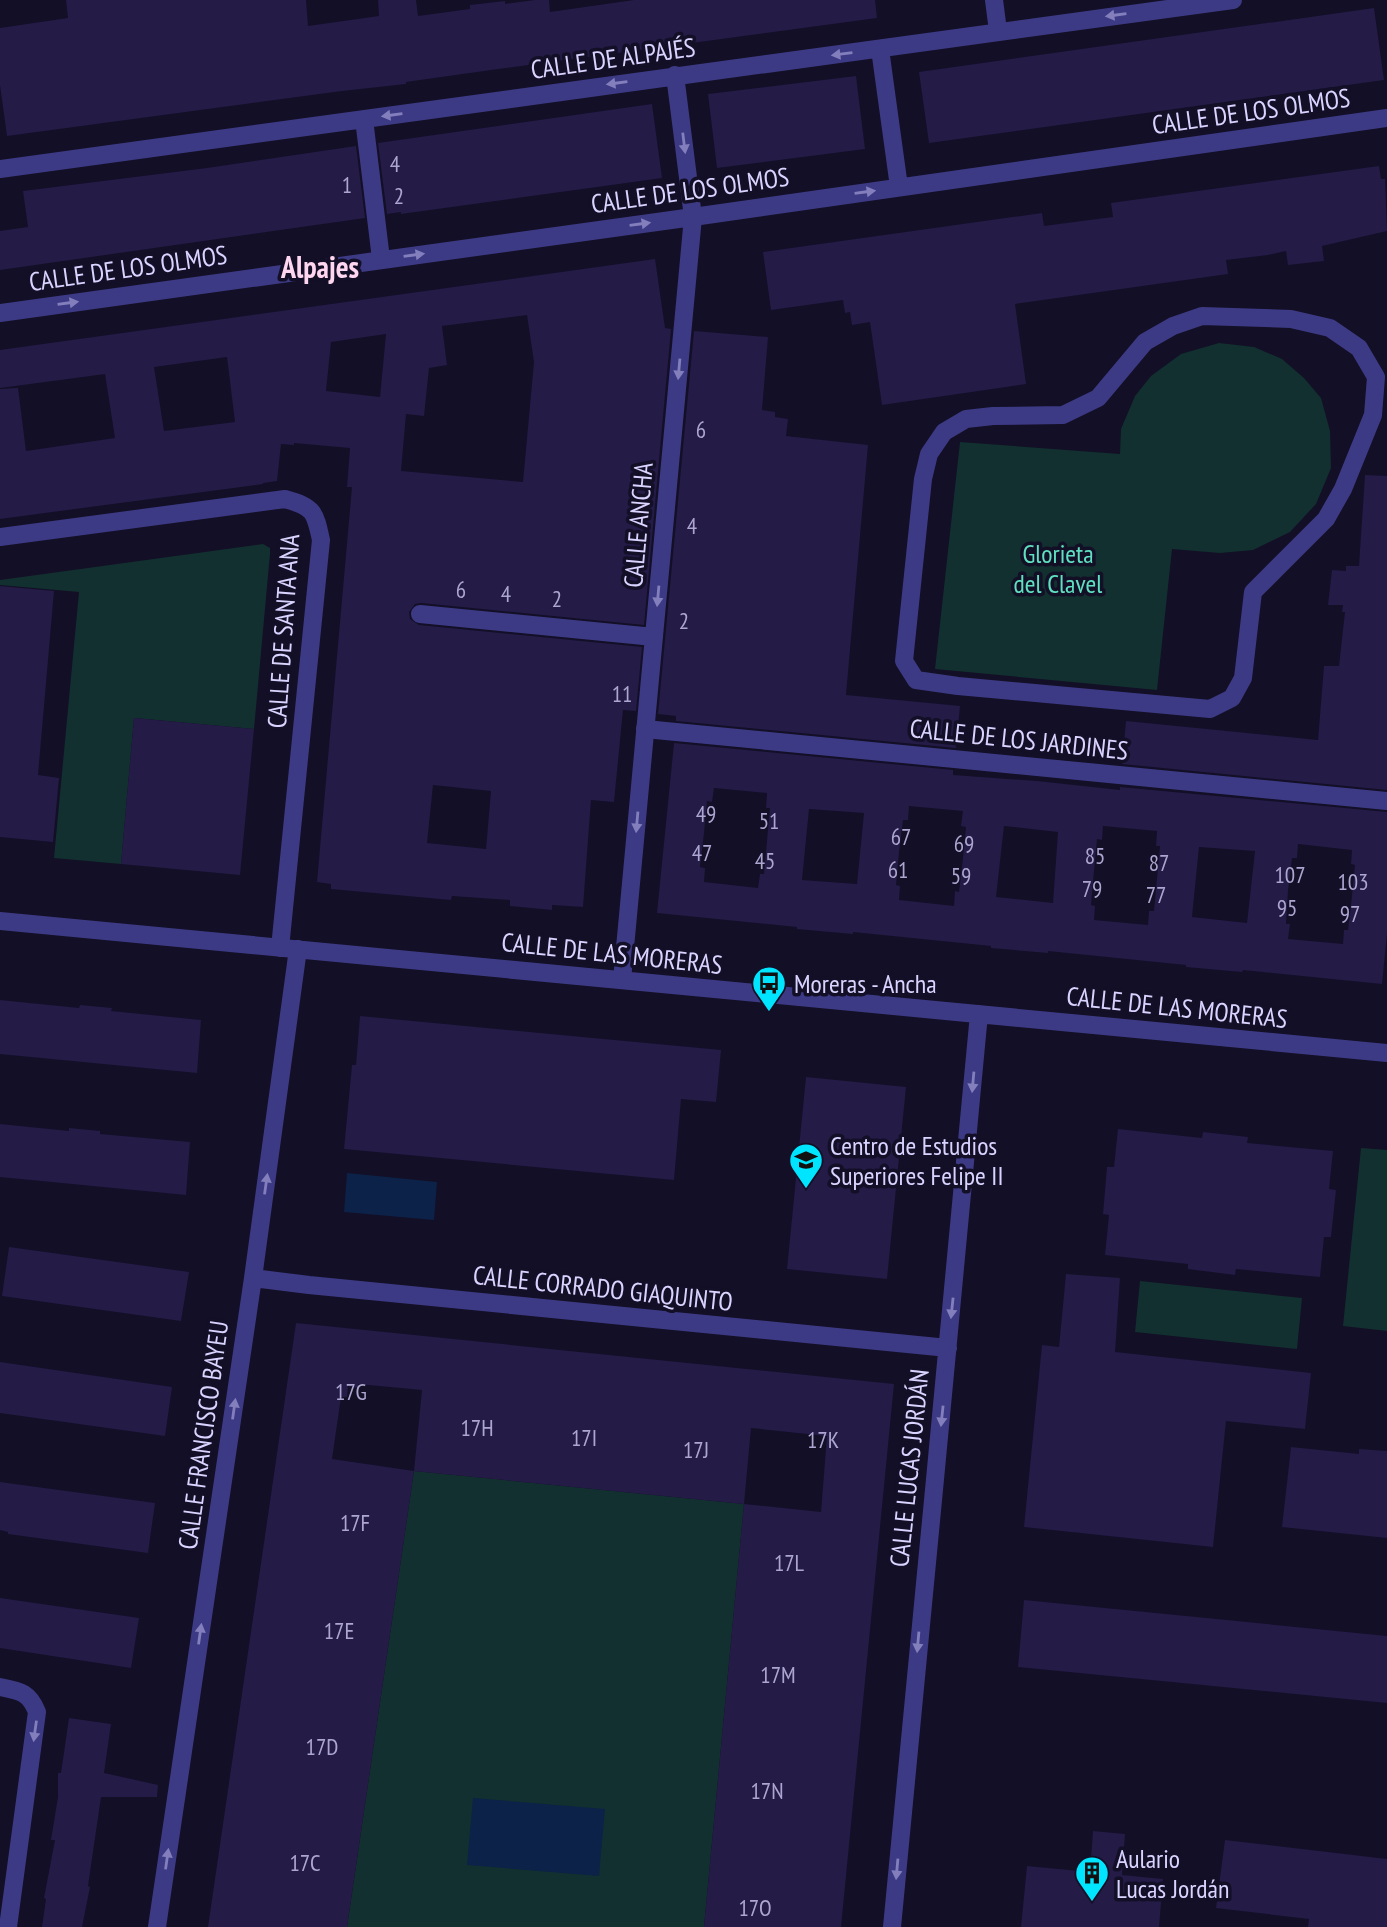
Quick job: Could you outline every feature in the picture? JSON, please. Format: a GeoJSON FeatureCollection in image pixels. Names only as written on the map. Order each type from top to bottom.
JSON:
{"type":"FeatureCollection","features":[{"type":"Feature","properties":{"kind":"street"},"geometry":{"type":"LineString","coordinates":[[993,0],[998,31]]}},
{"type":"Feature","properties":{"kind":"street","name":"CALLE DE ALPAJÉS"},"geometry":{"type":"LineString","coordinates":[[0,169],[1233,0]]}},
{"type":"Feature","properties":{"kind":"street"},"geometry":{"type":"LineString","coordinates":[[880,49],[899,187]]}},
{"type":"Feature","properties":{"kind":"street","name":"CALLE ANCHA"},"geometry":{"type":"LineString","coordinates":[[622,980],[693,217],[675,75]]}},
{"type":"Feature","properties":{"kind":"street","name":"CALLE DE LOS OLMOS"},"geometry":{"type":"LineString","coordinates":[[0,313],[1387,118]]}},
{"type":"Feature","properties":{"kind":"street"},"geometry":{"type":"LineString","coordinates":[[364,119],[381,259]]}},
{"type":"Feature","properties":{"kind":"street"},"geometry":{"type":"LineString","coordinates":[[1202,316],[1292,319],[1330,328],[1359,348],[1381,377],[1373,415],[1343,489],[1326,519],[1253,592],[1243,678],[1232,698],[1210,709],[958,686],[916,680],[904,661],[923,479],[929,454],[944,432],[966,419],[1063,415],[1098,398],[1145,342],[1173,326],[1202,316]]}},
{"type":"Feature","properties":{"kind":"street","name":"CALLE DE SANTA ANA"},"geometry":{"type":"LineString","coordinates":[[0,537],[285,499],[302,503],[315,516],[321,540],[289,948]]}},
{"type":"Feature","properties":{"kind":"street"},"geometry":{"type":"LineString","coordinates":[[420,614],[654,637]]}},
{"type":"Feature","properties":{"kind":"street","name":"CALLE DE LOS JARDINES"},"geometry":{"type":"LineString","coordinates":[[645,729],[1387,801]]}},
{"type":"Feature","properties":{"kind":"street","name":"CALLE DE LAS MORERAS"},"geometry":{"type":"LineString","coordinates":[[0,921],[1387,1053]]}},
{"type":"Feature","properties":{"kind":"street","name":"CALLE FRANCISCO BAYEU"},"geometry":{"type":"LineString","coordinates":[[157,1927],[253,1278],[289,948]]}},
{"type":"Feature","properties":{"kind":"street","name":"CALLE LUCAS JORDÁN"},"geometry":{"type":"LineString","coordinates":[[891,1927],[979,1014]]}},
{"type":"Feature","properties":{"kind":"street","name":"CALLE CORRADO GIAQUINTO"},"geometry":{"type":"LineString","coordinates":[[253,1278],[948,1348]]}},
{"type":"Feature","properties":{"kind":"street"},"geometry":{"type":"LineString","coordinates":[[0,1687],[19,1691],[32,1699],[37,1712],[8,1927]]}},
{"type":"Feature","properties":{"kind":"green space","name":"Glorieta del Clavel"},"geometry":{"type":"Polygon","coordinates":[[[1219,343],[1254,347],[1282,359],[1304,378],[1321,398],[1330,431],[1331,468],[1316,504],[1290,532],[1253,550],[1220,553],[1172,549],[1157,690],[935,669],[960,442],[1120,454],[1121,429],[1135,396],[1151,376],[1181,354],[1219,343]]]}},
{"type":"Feature","properties":{"kind":"green space"},"geometry":{"type":"Polygon","coordinates":[[[263,544],[270,548],[270,554],[254,729],[134,718],[121,864],[54,858],[79,592],[0,585],[0,580],[263,544]]]}},
{"type":"Feature","properties":{"kind":"green space"},"geometry":{"type":"Polygon","coordinates":[[[1361,1148],[1387,1150],[1387,1331],[1343,1326],[1361,1148]]]}},
{"type":"Feature","properties":{"kind":"green space"},"geometry":{"type":"Polygon","coordinates":[[[1140,1281],[1302,1298],[1297,1349],[1135,1332],[1140,1281]]]}},
{"type":"Feature","properties":{"kind":"green space"},"geometry":{"type":"Polygon","coordinates":[[[414,1471],[744,1504],[704,1927],[347,1927],[414,1471]]]}},
{"type":"Feature","properties":{"kind":"water"},"geometry":{"type":"Polygon","coordinates":[[[347,1173],[437,1182],[434,1220],[344,1212],[347,1173]]]}},
{"type":"Feature","properties":{"kind":"water"},"geometry":{"type":"Polygon","coordinates":[[[473,1798],[605,1809],[599,1876],[467,1865],[473,1798]]]}},
{"type":"Feature","properties":{"kind":"building"},"geometry":{"type":"Polygon","coordinates":[[[66,0],[306,0],[308,26],[379,16],[378,0],[416,0],[418,16],[505,1],[505,4],[549,0],[550,12],[634,0],[875,0],[877,18],[7,136],[0,85],[0,28],[68,18],[66,0]]]}},
{"type":"Feature","properties":{"kind":"building"},"geometry":{"type":"Polygon","coordinates":[[[1374,8],[1384,80],[929,143],[919,72],[1374,8]]]}},
{"type":"Feature","properties":{"kind":"building"},"geometry":{"type":"Polygon","coordinates":[[[856,76],[865,149],[717,168],[708,94],[856,76]]]}},
{"type":"Feature","properties":{"kind":"building"},"geometry":{"type":"Polygon","coordinates":[[[652,104],[662,178],[387,214],[378,143],[652,104]]]}},
{"type":"Feature","properties":{"kind":"building"},"geometry":{"type":"Polygon","coordinates":[[[356,146],[365,218],[0,270],[0,231],[28,227],[23,191],[356,146]]]}},
{"type":"Feature","properties":{"kind":"building"},"geometry":{"type":"Polygon","coordinates":[[[1379,166],[1381,179],[1385,179],[1387,231],[1322,246],[1324,261],[1288,265],[1286,251],[1226,260],[1228,274],[1015,304],[1026,384],[882,405],[870,322],[852,325],[850,312],[845,313],[843,300],[771,310],[763,252],[1042,213],[1044,226],[1113,217],[1111,203],[1379,166]]]}},
{"type":"Feature","properties":{"kind":"building"},"geometry":{"type":"Polygon","coordinates":[[[655,259],[665,328],[671,329],[644,625],[421,603],[415,604],[409,612],[410,619],[419,625],[642,647],[636,711],[623,710],[614,802],[591,800],[583,907],[552,905],[552,910],[510,906],[510,900],[452,896],[451,900],[331,889],[331,884],[317,882],[352,487],[347,487],[350,448],[281,444],[277,481],[263,484],[0,519],[0,389],[18,388],[26,451],[115,438],[105,374],[0,388],[0,350],[655,259]],[[527,315],[442,326],[447,365],[429,368],[424,416],[406,414],[401,471],[523,482],[534,362],[527,315]],[[386,334],[331,342],[326,391],[380,397],[386,334]],[[227,357],[154,367],[164,431],[235,422],[227,357]],[[433,785],[427,843],[486,849],[491,791],[433,785]]]}},
{"type":"Feature","properties":{"kind":"building"},"geometry":{"type":"Polygon","coordinates":[[[694,331],[768,337],[762,410],[775,412],[775,417],[788,419],[786,436],[868,445],[846,695],[960,706],[956,748],[676,721],[676,716],[658,714],[694,331]]]}},
{"type":"Feature","properties":{"kind":"building"},"geometry":{"type":"Polygon","coordinates":[[[1365,475],[1387,476],[1387,790],[1122,764],[1126,721],[1318,740],[1324,666],[1339,666],[1345,612],[1342,612],[1343,605],[1328,605],[1332,570],[1346,571],[1346,566],[1359,566],[1365,475]]]}},
{"type":"Feature","properties":{"kind":"building"},"geometry":{"type":"Polygon","coordinates":[[[0,586],[54,591],[38,775],[59,778],[53,842],[0,837],[0,586]]]}},
{"type":"Feature","properties":{"kind":"building"},"geometry":{"type":"Polygon","coordinates":[[[134,718],[254,729],[240,875],[121,864],[134,718]]]}},
{"type":"Feature","properties":{"kind":"building"},"geometry":{"type":"Polygon","coordinates":[[[674,743],[953,770],[953,775],[1120,790],[1120,787],[1387,812],[1387,933],[1382,984],[1186,967],[1048,951],[991,948],[657,913],[674,743]],[[714,788],[712,802],[707,801],[700,867],[705,868],[704,882],[758,888],[760,874],[764,874],[770,808],[766,808],[767,793],[714,788]],[[909,806],[908,820],[903,820],[896,885],[900,886],[899,900],[954,906],[955,891],[959,892],[966,827],[961,826],[963,811],[909,806]],[[809,809],[802,880],[857,884],[864,813],[809,809]],[[1004,826],[996,897],[1053,903],[1058,832],[1004,826]],[[1103,826],[1102,840],[1097,839],[1091,905],[1095,906],[1094,920],[1148,925],[1149,911],[1154,911],[1160,846],[1156,846],[1157,831],[1103,826]],[[1298,844],[1297,858],[1292,858],[1286,924],[1290,924],[1288,939],[1343,944],[1344,930],[1348,930],[1355,865],[1351,864],[1352,850],[1298,844]],[[1199,847],[1192,917],[1247,923],[1255,851],[1199,847]]]}},
{"type":"Feature","properties":{"kind":"building"},"geometry":{"type":"Polygon","coordinates":[[[0,1000],[79,1008],[80,1005],[112,1008],[111,1011],[201,1020],[197,1073],[0,1054],[0,1000]]]}},
{"type":"Feature","properties":{"kind":"building"},"geometry":{"type":"Polygon","coordinates":[[[360,1016],[721,1050],[716,1102],[681,1099],[674,1180],[344,1149],[360,1016]]]}},
{"type":"Feature","properties":{"kind":"building"},"geometry":{"type":"Polygon","coordinates":[[[806,1077],[906,1087],[887,1279],[787,1269],[806,1077]]]}},
{"type":"Feature","properties":{"kind":"building"},"geometry":{"type":"Polygon","coordinates":[[[0,1124],[69,1131],[69,1128],[100,1131],[100,1134],[190,1142],[186,1195],[0,1177],[0,1124]]]}},
{"type":"Feature","properties":{"kind":"building"},"geometry":{"type":"Polygon","coordinates":[[[1118,1129],[1202,1138],[1203,1132],[1248,1137],[1247,1143],[1333,1151],[1329,1189],[1336,1190],[1331,1237],[1324,1237],[1320,1277],[1236,1269],[1235,1275],[1188,1269],[1188,1264],[1105,1255],[1109,1215],[1103,1214],[1107,1167],[1114,1167],[1118,1129]]]}},
{"type":"Feature","properties":{"kind":"building"},"geometry":{"type":"Polygon","coordinates":[[[9,1247],[189,1272],[181,1321],[2,1296],[9,1247]]]}},
{"type":"Feature","properties":{"kind":"building"},"geometry":{"type":"Polygon","coordinates":[[[1066,1274],[1120,1278],[1115,1352],[1311,1373],[1305,1429],[1226,1421],[1213,1547],[1024,1527],[1042,1345],[1059,1347],[1066,1274]]]}},
{"type":"Feature","properties":{"kind":"building"},"geometry":{"type":"Polygon","coordinates":[[[296,1323],[894,1384],[841,1927],[704,1927],[744,1504],[414,1471],[347,1927],[208,1927],[296,1323]],[[358,1384],[358,1388],[348,1386],[347,1397],[341,1397],[332,1459],[414,1471],[422,1390],[358,1384]],[[751,1428],[744,1504],[821,1512],[827,1436],[751,1428]]]}},
{"type":"Feature","properties":{"kind":"building"},"geometry":{"type":"Polygon","coordinates":[[[0,1362],[172,1387],[165,1436],[0,1413],[0,1362]]]}},
{"type":"Feature","properties":{"kind":"building"},"geometry":{"type":"Polygon","coordinates":[[[1291,1447],[1359,1454],[1359,1449],[1387,1451],[1387,1538],[1282,1527],[1291,1447]]]}},
{"type":"Feature","properties":{"kind":"building"},"geometry":{"type":"Polygon","coordinates":[[[0,1482],[155,1503],[148,1553],[8,1534],[0,1530],[0,1482]]]}},
{"type":"Feature","properties":{"kind":"building"},"geometry":{"type":"Polygon","coordinates":[[[0,1598],[139,1618],[131,1668],[0,1648],[0,1598]]]}},
{"type":"Feature","properties":{"kind":"building"},"geometry":{"type":"Polygon","coordinates":[[[1024,1600],[1387,1636],[1387,1703],[1018,1667],[1024,1600]]]}},
{"type":"Feature","properties":{"kind":"building"},"geometry":{"type":"Polygon","coordinates":[[[69,1718],[111,1724],[104,1773],[158,1785],[157,1797],[101,1797],[88,1886],[90,1887],[82,1927],[42,1927],[44,1898],[55,1840],[51,1840],[58,1797],[58,1773],[61,1773],[69,1718]]]}},
{"type":"Feature","properties":{"kind":"building","name":"Aulario Lucas Jordán"},"geometry":{"type":"Polygon","coordinates":[[[1093,1831],[1125,1834],[1122,1875],[1163,1879],[1159,1927],[1021,1927],[1027,1866],[1090,1872],[1093,1831]]]}},
{"type":"Feature","properties":{"kind":"building"},"geometry":{"type":"Polygon","coordinates":[[[1225,1840],[1387,1859],[1387,1927],[1308,1927],[1309,1919],[1216,1908],[1225,1840]]]}},
{"type":"Feature","properties":{"kind":"place","name":"Moreras - Ancha"},"geometry":{"type":"Point","coordinates":[769,1013]}},
{"type":"Feature","properties":{"kind":"place","name":"Centro de Estudios Superiores Felipe II"},"geometry":{"type":"Point","coordinates":[806,1190]}},
{"type":"Feature","properties":{"kind":"place","name":"Aulario Lucas Jordán"},"geometry":{"type":"Point","coordinates":[1092,1903]}},
{"type":"Feature","properties":{"kind":"district","name":"Alpajes"},"geometry":{"type":"Point","coordinates":[320,266]}}]}
